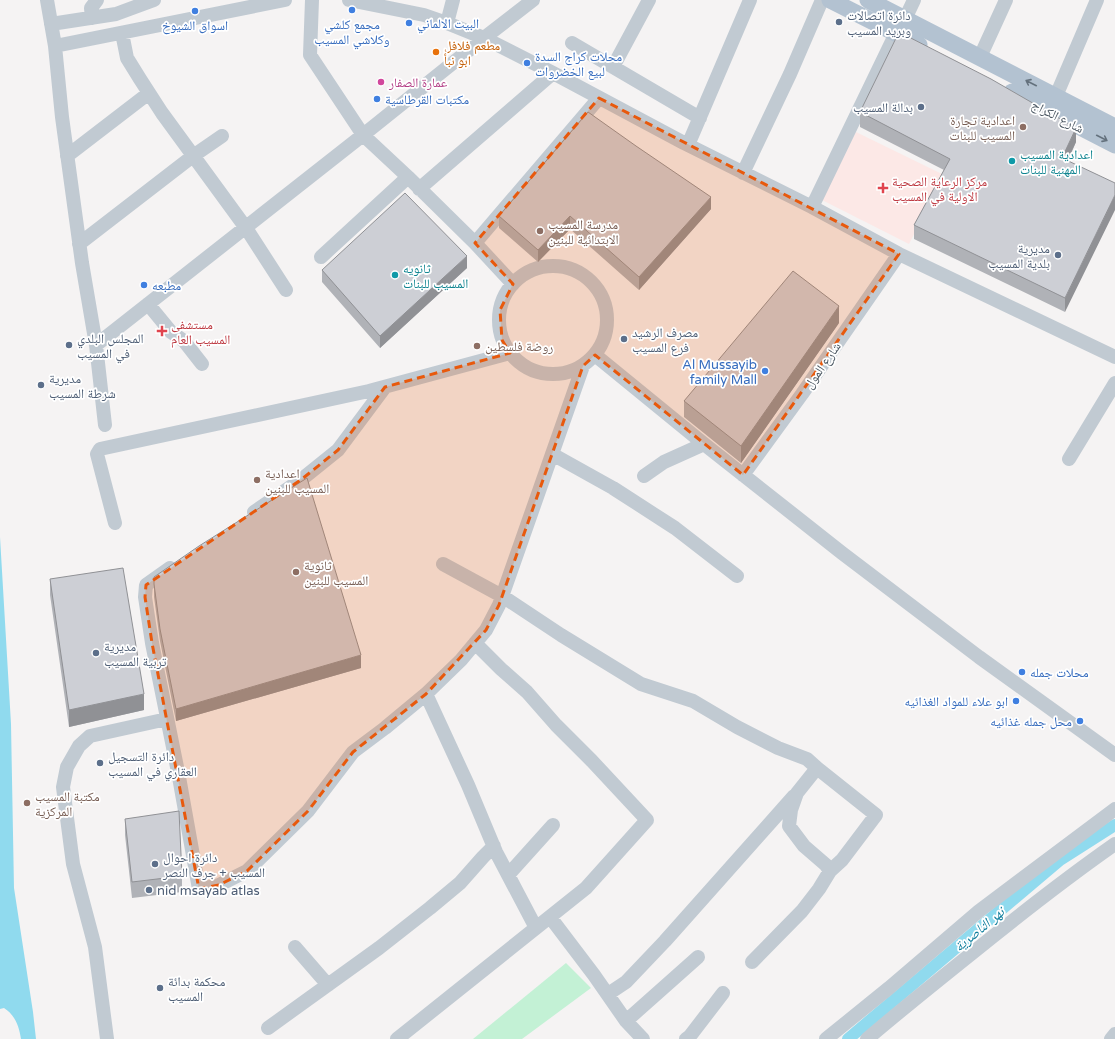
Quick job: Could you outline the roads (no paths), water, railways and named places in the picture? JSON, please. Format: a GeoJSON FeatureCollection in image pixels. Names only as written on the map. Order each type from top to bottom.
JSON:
{"type":"FeatureCollection","features":[{"type":"Feature","properties":{"kind":"main road","name":"شارع الكراج"},"geometry":{"type":"LineString","coordinates":[[830,0],[980,57],[1115,127]]}},
{"type":"Feature","properties":{"kind":"main road","name":"شارع الكراج"},"geometry":{"type":"LineString","coordinates":[[868,0],[930,50]]}},
{"type":"Feature","properties":{"kind":"main road","name":"شارع الكراج"},"geometry":{"type":"LineString","coordinates":[[998,85],[1115,145]]}},
{"type":"Feature","properties":{"kind":"street"},"geometry":{"type":"LineString","coordinates":[[47,0],[55,46],[62,117],[79,244],[96,345],[105,425]]}},
{"type":"Feature","properties":{"kind":"street"},"geometry":{"type":"LineString","coordinates":[[92,18],[91,8],[97,0]]}},
{"type":"Feature","properties":{"kind":"street"},"geometry":{"type":"LineString","coordinates":[[51,24],[116,14],[154,0]]}},
{"type":"Feature","properties":{"kind":"street"},"geometry":{"type":"LineString","coordinates":[[55,46],[285,0]]}},
{"type":"Feature","properties":{"kind":"street"},"geometry":{"type":"LineString","coordinates":[[312,0],[310,55],[363,135],[475,243],[512,284]]}},
{"type":"Feature","properties":{"kind":"street"},"geometry":{"type":"LineString","coordinates":[[349,0],[424,15],[484,38],[688,145],[812,207],[899,254],[1115,357]]}},
{"type":"Feature","properties":{"kind":"street"},"geometry":{"type":"LineString","coordinates":[[447,23],[453,0]]}},
{"type":"Feature","properties":{"kind":"street"},"geometry":{"type":"LineString","coordinates":[[96,345],[533,0]]}},
{"type":"Feature","properties":{"kind":"street"},"geometry":{"type":"LineString","coordinates":[[613,67],[649,0]]}},
{"type":"Feature","properties":{"kind":"street"},"geometry":{"type":"LineString","coordinates":[[688,145],[750,0]]}},
{"type":"Feature","properties":{"kind":"street"},"geometry":{"type":"LineString","coordinates":[[743,173],[790,74],[822,0]]}},
{"type":"Feature","properties":{"kind":"street"},"geometry":{"type":"LineString","coordinates":[[812,207],[914,0]]}},
{"type":"Feature","properties":{"kind":"street"},"geometry":{"type":"LineString","coordinates":[[980,57],[1006,0]]}},
{"type":"Feature","properties":{"kind":"street"},"geometry":{"type":"LineString","coordinates":[[1056,96],[1097,0]]}},
{"type":"Feature","properties":{"kind":"street"},"geometry":{"type":"LineString","coordinates":[[122,33],[127,58],[149,93],[246,228],[286,290]]}},
{"type":"Feature","properties":{"kind":"street"},"geometry":{"type":"LineString","coordinates":[[572,43],[700,118]]}},
{"type":"Feature","properties":{"kind":"street"},"geometry":{"type":"LineString","coordinates":[[419,189],[553,73]]}},
{"type":"Feature","properties":{"kind":"street"},"geometry":{"type":"LineString","coordinates":[[67,156],[149,93]]}},
{"type":"Feature","properties":{"kind":"street"},"geometry":{"type":"LineString","coordinates":[[475,243],[599,98]]}},
{"type":"Feature","properties":{"kind":"street"},"geometry":{"type":"LineString","coordinates":[[79,244],[193,156],[222,136]]}},
{"type":"Feature","properties":{"kind":"street"},"geometry":{"type":"LineString","coordinates":[[321,257],[408,177]]}},
{"type":"Feature","properties":{"kind":"street","name":"شارع المول"},"geometry":{"type":"LineString","coordinates":[[743,475],[802,394],[899,254]]}},
{"type":"Feature","properties":{"kind":"street"},"geometry":{"type":"LineString","coordinates":[[545,266],[564,266],[582,273],[596,285],[605,302],[608,320],[605,338],[595,355],[583,366],[571,372],[558,374],[544,374],[531,370],[519,363],[510,353],[502,340],[499,325],[500,310],[504,296],[512,284],[527,272],[545,266]]}},
{"type":"Feature","properties":{"kind":"street"},"geometry":{"type":"LineString","coordinates":[[148,304],[171,332],[184,341],[202,364]]}},
{"type":"Feature","properties":{"kind":"street"},"geometry":{"type":"LineString","coordinates":[[115,523],[97,454],[100,449],[385,387],[510,353]]}},
{"type":"Feature","properties":{"kind":"street"},"geometry":{"type":"LineString","coordinates":[[595,355],[704,444],[849,557],[979,657],[1115,755]]}},
{"type":"Feature","properties":{"kind":"street"},"geometry":{"type":"LineString","coordinates":[[181,561],[146,585],[145,597],[152,643],[199,889],[219,885],[248,872],[308,811],[353,752],[426,694],[461,660],[486,630],[499,605],[583,366]]}},
{"type":"Feature","properties":{"kind":"street"},"geometry":{"type":"LineString","coordinates":[[1069,459],[1115,383]]}},
{"type":"Feature","properties":{"kind":"street"},"geometry":{"type":"LineString","coordinates":[[246,517],[302,479],[338,450],[385,387]]}},
{"type":"Feature","properties":{"kind":"street"},"geometry":{"type":"LineString","coordinates":[[644,476],[664,462],[704,444]]}},
{"type":"Feature","properties":{"kind":"street"},"geometry":{"type":"LineString","coordinates":[[552,454],[613,488],[675,528],[737,576]]}},
{"type":"Feature","properties":{"kind":"street"},"geometry":{"type":"LineString","coordinates":[[443,564],[502,596],[561,635],[641,684],[693,701],[778,748],[807,759],[876,814],[842,860],[830,871],[819,889],[802,911],[752,962]]}},
{"type":"Feature","properties":{"kind":"street"},"geometry":{"type":"LineString","coordinates":[[397,1039],[586,888],[647,820],[556,725],[527,692],[501,669],[476,643]]}},
{"type":"Feature","properties":{"kind":"street"},"geometry":{"type":"LineString","coordinates":[[426,694],[494,846],[536,928]]}},
{"type":"Feature","properties":{"kind":"street"},"geometry":{"type":"LineString","coordinates":[[106,1039],[95,947],[73,864],[63,787],[67,767],[79,746],[90,736],[167,719]]}},
{"type":"Feature","properties":{"kind":"street"},"geometry":{"type":"LineString","coordinates":[[608,994],[626,982],[666,941],[817,768]]}},
{"type":"Feature","properties":{"kind":"street"},"geometry":{"type":"LineString","coordinates":[[797,792],[791,810],[789,826],[804,846],[830,871]]}},
{"type":"Feature","properties":{"kind":"street"},"geometry":{"type":"LineString","coordinates":[[826,1039],[889,988],[979,911],[1115,809]]}},
{"type":"Feature","properties":{"kind":"street"},"geometry":{"type":"LineString","coordinates":[[508,875],[553,825]]}},
{"type":"Feature","properties":{"kind":"street"},"geometry":{"type":"LineString","coordinates":[[867,1039],[1016,918],[1082,867],[1115,844]]}},
{"type":"Feature","properties":{"kind":"street"},"geometry":{"type":"LineString","coordinates":[[268,1028],[379,948],[460,884],[494,846]]}},
{"type":"Feature","properties":{"kind":"street"},"geometry":{"type":"LineString","coordinates":[[550,917],[639,1038]]}},
{"type":"Feature","properties":{"kind":"street"},"geometry":{"type":"LineString","coordinates":[[295,948],[328,985]]}},
{"type":"Feature","properties":{"kind":"street"},"geometry":{"type":"LineString","coordinates":[[626,1021],[698,957]]}},
{"type":"Feature","properties":{"kind":"street"},"geometry":{"type":"LineString","coordinates":[[686,1039],[690,1036],[723,993]]}},
{"type":"Feature","properties":{"kind":"street"},"geometry":{"type":"LineString","coordinates":[[1111,1039],[1115,1034]]}},
{"type":"Feature","properties":{"kind":"water"},"geometry":{"type":"Polygon","coordinates":[[[0,537],[11,724],[14,888],[36,1039],[21,1039],[18,1025],[14,1017],[4,1008],[0,1009],[0,537]]]}},
{"type":"Feature","properties":{"kind":"waterway","name":"نهر الناصرية"},"geometry":{"type":"LineString","coordinates":[[848,1039],[1060,860],[1115,825]]}},
{"type":"Feature","properties":{"kind":"place","name":"مجمع كلشي وكلاشي المسيب"},"geometry":{"type":"Point","coordinates":[352,10]}},
{"type":"Feature","properties":{"kind":"place","name":"اسواق الشيوخ"},"geometry":{"type":"Point","coordinates":[195,11]}},
{"type":"Feature","properties":{"kind":"place","name":"دائرة اتصالات وبريد المسيب"},"geometry":{"type":"Point","coordinates":[839,22]}},
{"type":"Feature","properties":{"kind":"place","name":"البيت الالماني"},"geometry":{"type":"Point","coordinates":[409,23]}},
{"type":"Feature","properties":{"kind":"place","name":"مطعم فلافل ابو نبأ"},"geometry":{"type":"Point","coordinates":[436,52]}},
{"type":"Feature","properties":{"kind":"place","name":"محلات كراج السدة لبيع الخضروات"},"geometry":{"type":"Point","coordinates":[527,63]}},
{"type":"Feature","properties":{"kind":"place","name":"عمارة الصفار"},"geometry":{"type":"Point","coordinates":[381,82]}},
{"type":"Feature","properties":{"kind":"place","name":"مكتبات القرطاسية"},"geometry":{"type":"Point","coordinates":[377,99]}},
{"type":"Feature","properties":{"kind":"place","name":"بدالة المسيب"},"geometry":{"type":"Point","coordinates":[921,107]}},
{"type":"Feature","properties":{"kind":"place","name":"اعدادية تجارة المسيب للبنات"},"geometry":{"type":"Point","coordinates":[1023,127]}},
{"type":"Feature","properties":{"kind":"place","name":"اعدادية المسيب المهنية للبنات"},"geometry":{"type":"Point","coordinates":[1012,161]}},
{"type":"Feature","properties":{"kind":"place","name":"مركز الرعاية الصحية الاولية في المسيب"},"geometry":{"type":"Point","coordinates":[883,188]}},
{"type":"Feature","properties":{"kind":"place","name":"مدرسة المسيب الابتدائية للبنين"},"geometry":{"type":"Point","coordinates":[540,231]}},
{"type":"Feature","properties":{"kind":"place","name":"مديرية بلدية المسيب"},"geometry":{"type":"Point","coordinates":[1058,255]}},
{"type":"Feature","properties":{"kind":"place","name":"ثانويه المسيب للبنات"},"geometry":{"type":"Point","coordinates":[395,275]}},
{"type":"Feature","properties":{"kind":"place","name":"مطبعه"},"geometry":{"type":"Point","coordinates":[144,285]}},
{"type":"Feature","properties":{"kind":"place","name":"مستشفى المسيب العام"},"geometry":{"type":"Point","coordinates":[162,331]}},
{"type":"Feature","properties":{"kind":"place","name":"مصرف الرشيد فرع المسيب"},"geometry":{"type":"Point","coordinates":[624,339]}},
{"type":"Feature","properties":{"kind":"place","name":"المجلس البلدي في المسيب"},"geometry":{"type":"Point","coordinates":[69,345]}},
{"type":"Feature","properties":{"kind":"place","name":"روضة فلسطين"},"geometry":{"type":"Point","coordinates":[477,346]}},
{"type":"Feature","properties":{"kind":"place","name":"Al Mussayib family Mall"},"geometry":{"type":"Point","coordinates":[765,371]}},
{"type":"Feature","properties":{"kind":"place","name":"مديرية شرطة المسيب"},"geometry":{"type":"Point","coordinates":[41,385]}},
{"type":"Feature","properties":{"kind":"place","name":"اعدادية المسيب للبنين"},"geometry":{"type":"Point","coordinates":[257,480]}},
{"type":"Feature","properties":{"kind":"place","name":"ثانوية المسيب للبنين"},"geometry":{"type":"Point","coordinates":[296,572]}},
{"type":"Feature","properties":{"kind":"place","name":"مديرية تربية المسيب"},"geometry":{"type":"Point","coordinates":[96,653]}},
{"type":"Feature","properties":{"kind":"place","name":"محلات جمله"},"geometry":{"type":"Point","coordinates":[1022,672]}},
{"type":"Feature","properties":{"kind":"place","name":"ابو علاء للمواد الغذائيه"},"geometry":{"type":"Point","coordinates":[1016,701]}},
{"type":"Feature","properties":{"kind":"place","name":"محل جمله غذائيه"},"geometry":{"type":"Point","coordinates":[1080,721]}},
{"type":"Feature","properties":{"kind":"place","name":"دائرة التسجيل العقاري في المسيب"},"geometry":{"type":"Point","coordinates":[100,763]}},
{"type":"Feature","properties":{"kind":"place","name":"مكتبة المسيب المركزية"},"geometry":{"type":"Point","coordinates":[27,803]}},
{"type":"Feature","properties":{"kind":"place","name":"دائرة احوال المسيب + جرف النصر"},"geometry":{"type":"Point","coordinates":[155,864]}},
{"type":"Feature","properties":{"kind":"place","name":"nid msayab atlas"},"geometry":{"type":"Point","coordinates":[149,890]}},
{"type":"Feature","properties":{"kind":"place","name":"محكمة بدائة المسيب"},"geometry":{"type":"Point","coordinates":[160,988]}}]}
